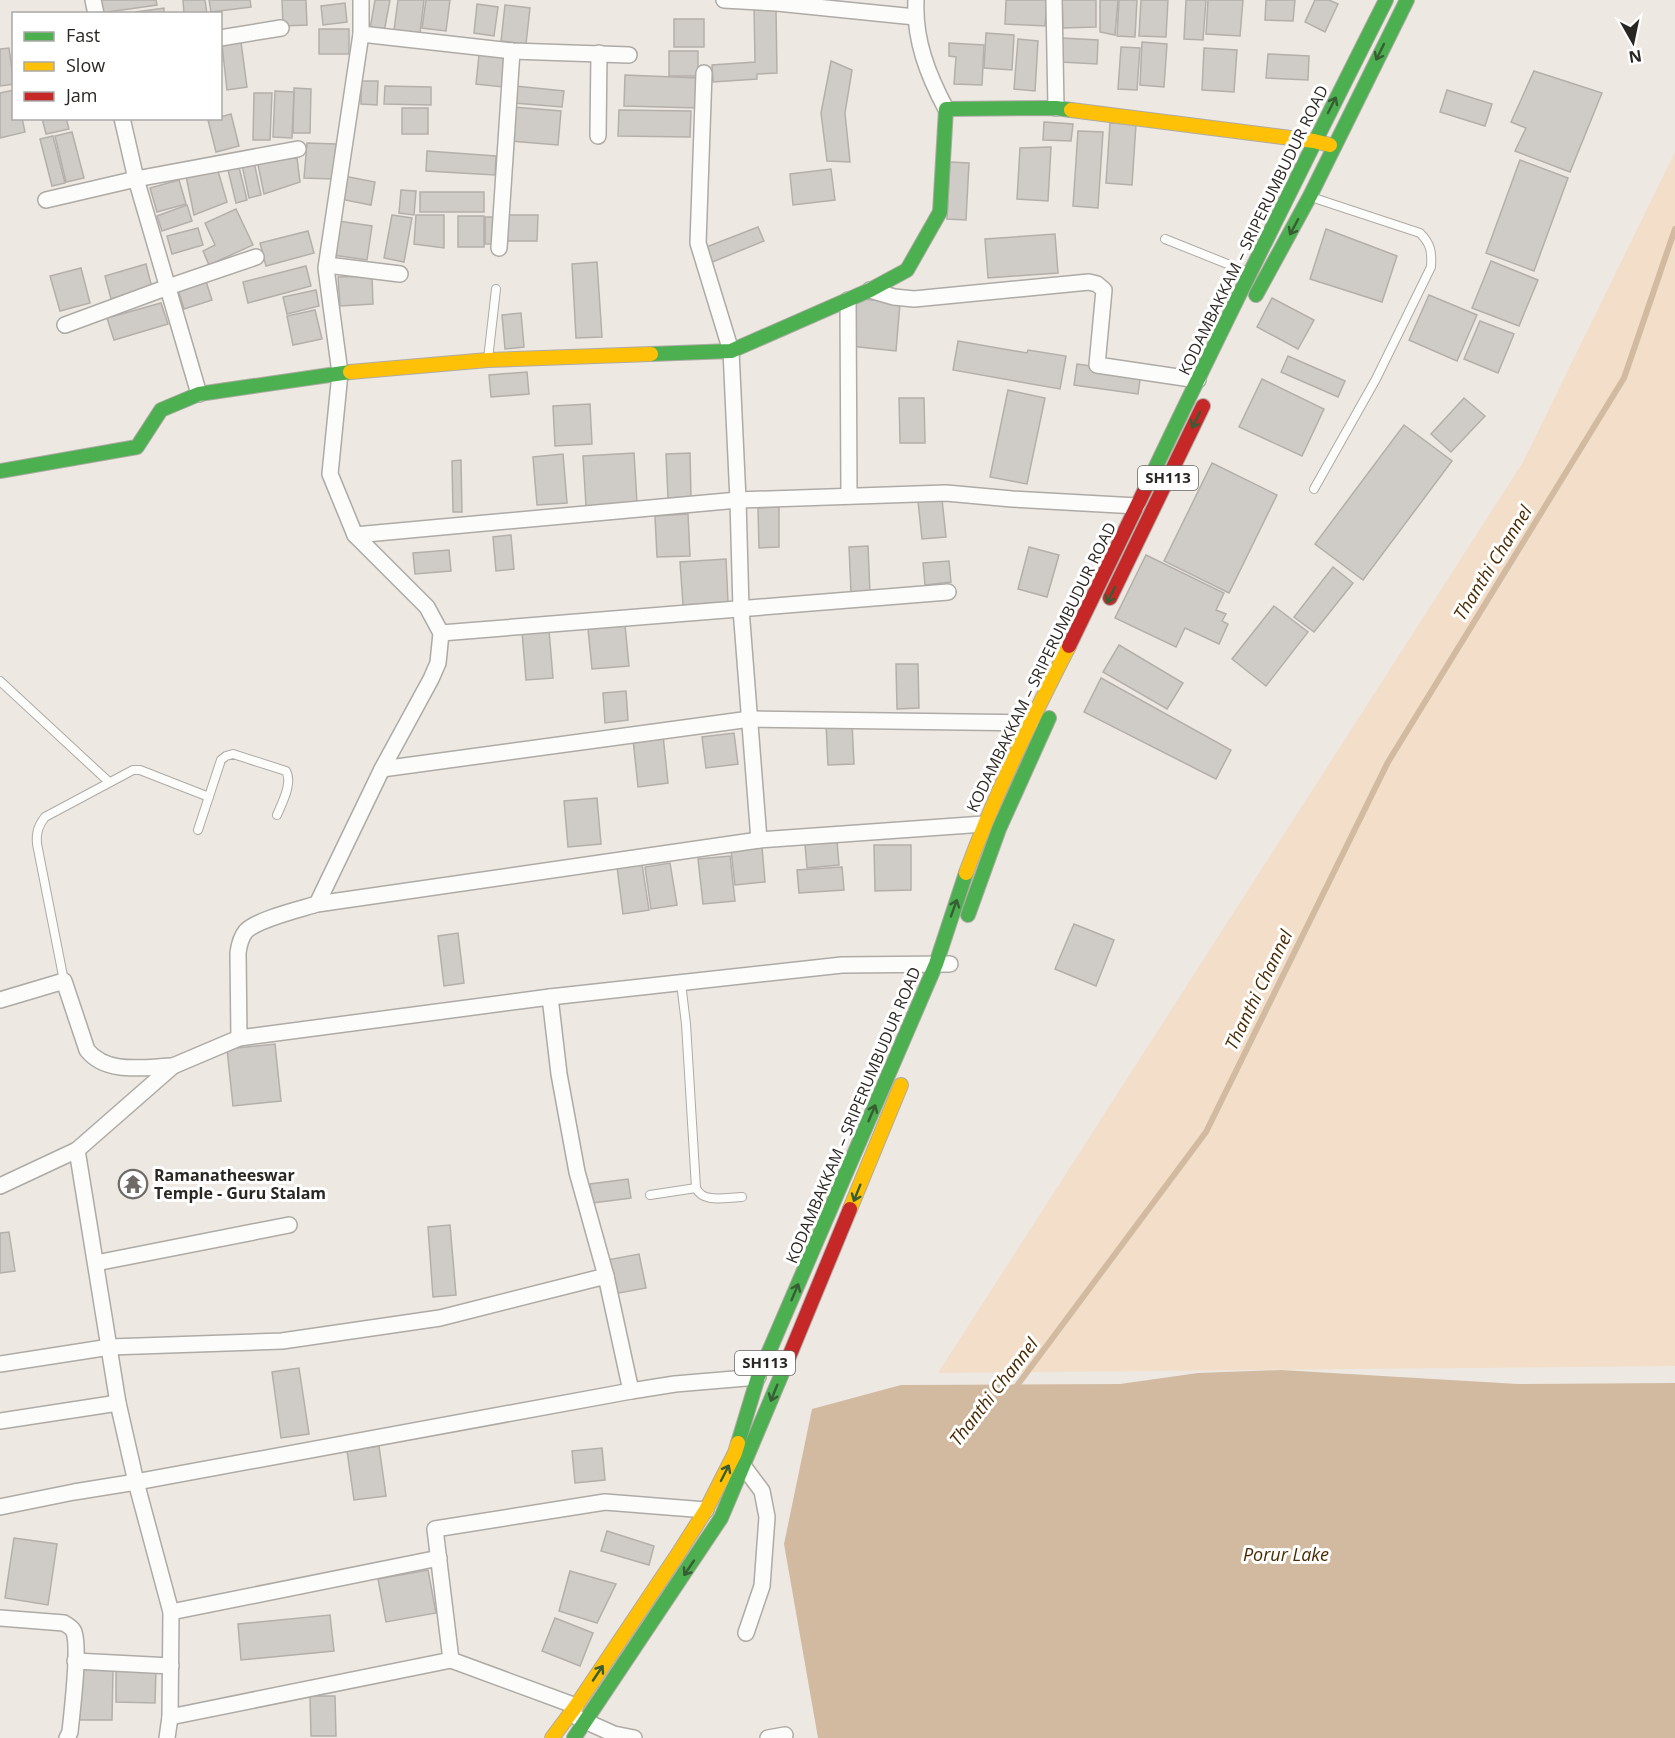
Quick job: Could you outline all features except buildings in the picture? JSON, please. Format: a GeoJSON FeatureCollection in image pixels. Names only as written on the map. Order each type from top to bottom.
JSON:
{"type":"FeatureCollection","features":[{"type":"Feature","properties":{"kind":"main road","name":"KODAMBAKKAM – SRIPERUMBUDUR ROAD"},"geometry":{"type":"LineString","coordinates":[[932,1008],[943,964],[950,918],[984,824],[1030,723],[1229,313],[1251,274],[1314,141],[1386,0]]}},
{"type":"Feature","properties":{"kind":"main road","name":"KODAMBAKKAM – SRIPERUMBUDUR ROAD"},"geometry":{"type":"LineString","coordinates":[[1249,310],[1310,196],[1407,0]]}},
{"type":"Feature","properties":{"kind":"main road"},"geometry":{"type":"LineString","coordinates":[[0,471],[137,447],[162,410],[199,394],[340,373],[488,360],[731,351],[870,290],[907,270],[940,212],[946,110],[1056,108],[1314,141],[1334,146]]}},
{"type":"Feature","properties":{"kind":"main road","name":"KODAMBAKKAM – SRIPERUMBUDUR ROAD"},"geometry":{"type":"LineString","coordinates":[[1102,612],[1207,397]]}},
{"type":"Feature","properties":{"kind":"main road","name":"KODAMBAKKAM – SRIPERUMBUDUR ROAD"},"geometry":{"type":"LineString","coordinates":[[965,923],[999,830],[1056,703]]}},
{"type":"Feature","properties":{"kind":"main road","name":"KODAMBAKKAM – SRIPERUMBUDUR ROAD"},"geometry":{"type":"LineString","coordinates":[[552,1738],[706,1510],[735,1453],[758,1377],[943,964],[957,944]]}},
{"type":"Feature","properties":{"kind":"main road","name":"KODAMBAKKAM – SRIPERUMBUDUR ROAD"},"geometry":{"type":"LineString","coordinates":[[574,1738],[721,1518],[906,1073]]}},
{"type":"Feature","properties":{"kind":"main road","name":"SH113"},"geometry":{"type":"LineString","coordinates":[[780,1328],[799,1335]]}},
{"type":"Feature","properties":{"kind":"street"},"geometry":{"type":"LineString","coordinates":[[317,904],[382,769],[438,663],[441,633],[427,607],[355,535],[330,474],[340,373],[327,265],[361,34],[361,0]]}},
{"type":"Feature","properties":{"kind":"street"},"geometry":{"type":"LineString","coordinates":[[724,0],[915,17]]}},
{"type":"Feature","properties":{"kind":"street"},"geometry":{"type":"LineString","coordinates":[[916,0],[915,17],[922,55],[930,79],[946,110]]}},
{"type":"Feature","properties":{"kind":"street"},"geometry":{"type":"LineString","coordinates":[[1053,0],[1056,108]]}},
{"type":"Feature","properties":{"kind":"street"},"geometry":{"type":"LineString","coordinates":[[222,38],[281,28]]}},
{"type":"Feature","properties":{"kind":"street"},"geometry":{"type":"LineString","coordinates":[[361,34],[512,51],[629,55]]}},
{"type":"Feature","properties":{"kind":"street"},"geometry":{"type":"LineString","coordinates":[[499,248],[512,51]]}},
{"type":"Feature","properties":{"kind":"street"},"geometry":{"type":"LineString","coordinates":[[598,136],[599,53]]}},
{"type":"Feature","properties":{"kind":"street"},"geometry":{"type":"LineString","coordinates":[[704,73],[698,243],[731,351],[741,609],[759,840]]}},
{"type":"Feature","properties":{"kind":"street"},"geometry":{"type":"LineString","coordinates":[[122,120],[136,179],[199,394]]}},
{"type":"Feature","properties":{"kind":"street"},"geometry":{"type":"LineString","coordinates":[[46,200],[136,179],[298,149]]}},
{"type":"Feature","properties":{"kind":"street"},"geometry":{"type":"LineString","coordinates":[[65,325],[256,257]]}},
{"type":"Feature","properties":{"kind":"street"},"geometry":{"type":"LineString","coordinates":[[327,265],[400,274]]}},
{"type":"Feature","properties":{"kind":"street"},"geometry":{"type":"LineString","coordinates":[[870,290],[894,297],[914,299],[1089,282],[1097,284],[1104,290],[1097,364],[1198,380]]}},
{"type":"Feature","properties":{"kind":"street"},"geometry":{"type":"LineString","coordinates":[[848,300],[849,496]]}},
{"type":"Feature","properties":{"kind":"street"},"geometry":{"type":"LineString","coordinates":[[355,535],[738,500],[946,493],[1137,506]]}},
{"type":"Feature","properties":{"kind":"street"},"geometry":{"type":"LineString","coordinates":[[441,633],[948,592]]}},
{"type":"Feature","properties":{"kind":"street"},"geometry":{"type":"LineString","coordinates":[[382,769],[750,718],[1030,723]]}},
{"type":"Feature","properties":{"kind":"street"},"geometry":{"type":"LineString","coordinates":[[239,1038],[238,953],[240,941],[246,931],[257,924],[317,904],[759,840],[984,824]]}},
{"type":"Feature","properties":{"kind":"street"},"geometry":{"type":"LineString","coordinates":[[0,1186],[77,1150],[173,1066],[239,1038],[550,997],[842,965],[943,964]]}},
{"type":"Feature","properties":{"kind":"street"},"geometry":{"type":"LineString","coordinates":[[0,1000],[64,981],[87,1050],[94,1059],[114,1067],[173,1066]]}},
{"type":"Feature","properties":{"kind":"street"},"geometry":{"type":"LineString","coordinates":[[550,997],[559,1074],[577,1172],[606,1276],[631,1391]]}},
{"type":"Feature","properties":{"kind":"street"},"geometry":{"type":"LineString","coordinates":[[77,1150],[118,1403],[136,1482],[171,1612],[170,1718],[167,1738]]}},
{"type":"Feature","properties":{"kind":"street"},"geometry":{"type":"LineString","coordinates":[[96,1263],[289,1225]]}},
{"type":"Feature","properties":{"kind":"street"},"geometry":{"type":"LineString","coordinates":[[0,1364],[110,1347],[282,1341],[440,1318],[606,1276]]}},
{"type":"Feature","properties":{"kind":"street"},"geometry":{"type":"LineString","coordinates":[[0,1507],[631,1391],[675,1384],[758,1377]]}},
{"type":"Feature","properties":{"kind":"street"},"geometry":{"type":"LineString","coordinates":[[0,1421],[118,1403]]}},
{"type":"Feature","properties":{"kind":"street"},"geometry":{"type":"LineString","coordinates":[[744,1467],[762,1491],[767,1517],[762,1586],[746,1633]]}},
{"type":"Feature","properties":{"kind":"street"},"geometry":{"type":"LineString","coordinates":[[451,1660],[435,1529],[604,1502],[706,1510]]}},
{"type":"Feature","properties":{"kind":"street"},"geometry":{"type":"LineString","coordinates":[[171,1612],[439,1558]]}},
{"type":"Feature","properties":{"kind":"street"},"geometry":{"type":"LineString","coordinates":[[0,1618],[57,1622],[71,1628],[75,1633],[70,1732],[67,1738]]}},
{"type":"Feature","properties":{"kind":"street"},"geometry":{"type":"LineString","coordinates":[[170,1718],[451,1660],[573,1710],[585,1722],[614,1734],[634,1738]]}},
{"type":"Feature","properties":{"kind":"street"},"geometry":{"type":"LineString","coordinates":[[75,1661],[171,1666]]}},
{"type":"Feature","properties":{"kind":"street"},"geometry":{"type":"LineString","coordinates":[[768,1738],[784,1735]]}},
{"type":"Feature","properties":{"kind":"lane"},"geometry":{"type":"LineString","coordinates":[[1310,196],[1420,233],[1430,243],[1432,253],[1431,267],[1376,379],[1314,489]]}},
{"type":"Feature","properties":{"kind":"lane"},"geometry":{"type":"LineString","coordinates":[[1165,239],[1251,274]]}},
{"type":"Feature","properties":{"kind":"lane"},"geometry":{"type":"LineString","coordinates":[[488,360],[496,289]]}},
{"type":"Feature","properties":{"kind":"lane"},"geometry":{"type":"LineString","coordinates":[[0,681],[110,782]]}},
{"type":"Feature","properties":{"kind":"lane"},"geometry":{"type":"LineString","coordinates":[[198,830],[221,760],[226,756],[238,754],[288,773],[289,781],[277,816]]}},
{"type":"Feature","properties":{"kind":"lane"},"geometry":{"type":"LineString","coordinates":[[64,981],[37,844],[37,830],[45,817],[125,773],[140,770],[209,797]]}},
{"type":"Feature","properties":{"kind":"lane"},"geometry":{"type":"LineString","coordinates":[[681,983],[686,1024],[696,1188],[705,1198],[742,1197]]}},
{"type":"Feature","properties":{"kind":"lane"},"geometry":{"type":"LineString","coordinates":[[650,1195],[696,1188]]}},
{"type":"Feature","properties":{"kind":"shaded area"},"geometry":{"type":"Polygon","coordinates":[[[1675,152],[1675,1366],[938,1373],[1523,462],[1675,152]]]}},
{"type":"Feature","properties":{"kind":"water","name":"Porur Lake"},"geometry":{"type":"Polygon","coordinates":[[[1281,1370],[1518,1384],[1675,1383],[1675,1738],[818,1738],[784,1544],[812,1409],[901,1385],[1120,1384],[1198,1373],[1281,1370]]]}},
{"type":"Feature","properties":{"kind":"waterway","name":"Thanthi Channel"},"geometry":{"type":"LineString","coordinates":[[1013,1391],[1206,1132],[1388,762],[1624,378],[1675,229]]}},
{"type":"Feature","properties":{"kind":"traffic: fast"},"geometry":{"type":"LineString","coordinates":[[1151,477],[1386,0]]}},
{"type":"Feature","properties":{"kind":"traffic: fast"},"geometry":{"type":"LineString","coordinates":[[1256,295],[1310,196],[1407,0]]}},
{"type":"Feature","properties":{"kind":"traffic: fast"},"geometry":{"type":"LineString","coordinates":[[651,354],[731,351],[870,290],[907,270],[940,212],[946,109],[1056,108],[1071,110]]}},
{"type":"Feature","properties":{"kind":"traffic: fast"},"geometry":{"type":"LineString","coordinates":[[0,471],[137,447],[161,410],[199,394],[350,372]]}},
{"type":"Feature","properties":{"kind":"traffic: fast"},"geometry":{"type":"LineString","coordinates":[[968,915],[999,829],[1049,718]]}},
{"type":"Feature","properties":{"kind":"traffic: fast"},"geometry":{"type":"LineString","coordinates":[[738,1443],[758,1377],[936,964],[966,873]]}},
{"type":"Feature","properties":{"kind":"traffic: fast"},"geometry":{"type":"LineString","coordinates":[[574,1738],[721,1518],[786,1364]]}},
{"type":"Feature","properties":{"kind":"traffic: slow"},"geometry":{"type":"LineString","coordinates":[[1071,110],[1314,141],[1330,145]]}},
{"type":"Feature","properties":{"kind":"traffic: slow"},"geometry":{"type":"LineString","coordinates":[[350,372],[488,360],[651,354]]}},
{"type":"Feature","properties":{"kind":"traffic: slow"},"geometry":{"type":"LineString","coordinates":[[966,873],[1014,758],[1069,646]]}},
{"type":"Feature","properties":{"kind":"traffic: slow"},"geometry":{"type":"LineString","coordinates":[[850,1209],[901,1085]]}},
{"type":"Feature","properties":{"kind":"traffic: slow"},"geometry":{"type":"LineString","coordinates":[[552,1738],[576,1706],[706,1510],[738,1443]]}},
{"type":"Feature","properties":{"kind":"traffic: jam"},"geometry":{"type":"LineString","coordinates":[[1110,598],[1203,406]]}},
{"type":"Feature","properties":{"kind":"traffic: jam"},"geometry":{"type":"LineString","coordinates":[[1069,646],[1151,477]]}},
{"type":"Feature","properties":{"kind":"traffic: jam"},"geometry":{"type":"LineString","coordinates":[[786,1364],[850,1209]]}},
{"type":"Feature","properties":{"kind":"place","name":"Ramanatheeswar Temple - Guru Stalam"},"geometry":{"type":"Point","coordinates":[133,1184]}}]}
